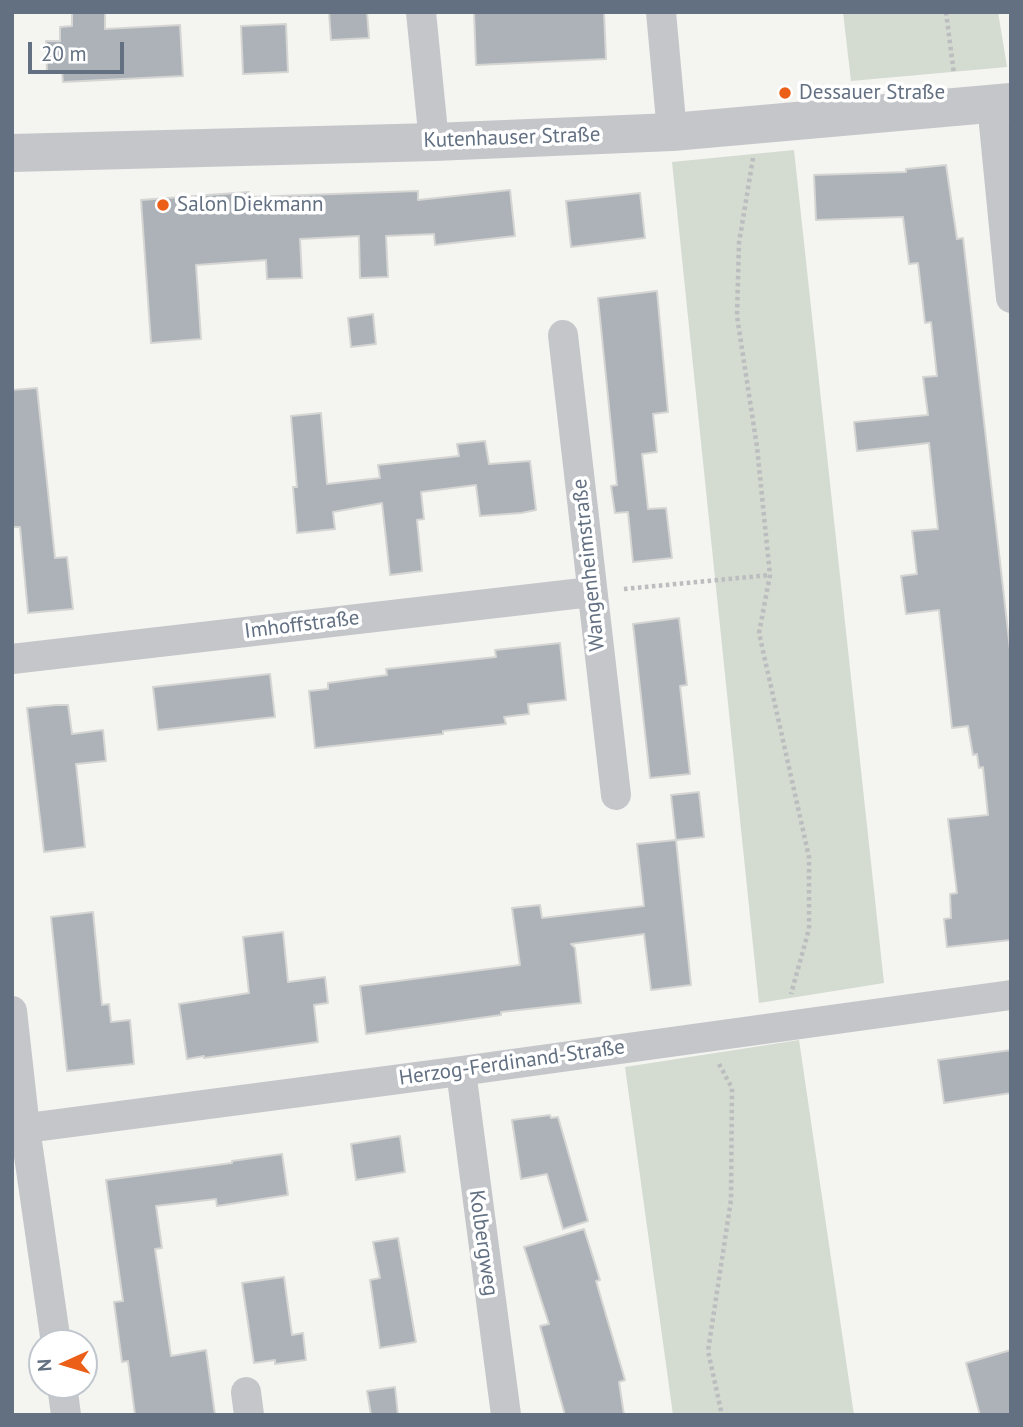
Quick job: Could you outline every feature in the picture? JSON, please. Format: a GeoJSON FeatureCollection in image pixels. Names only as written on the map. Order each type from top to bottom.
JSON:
{"type":"FeatureCollection","features":[{"type":"Feature","properties":{"kind":"street"},"geometry":{"type":"LineString","coordinates":[[421,12],[434,142]]}},
{"type":"Feature","properties":{"kind":"street"},"geometry":{"type":"LineString","coordinates":[[661,12],[672,132]]}},
{"type":"Feature","properties":{"kind":"street"},"geometry":{"type":"LineString","coordinates":[[987,104],[1011,298]]}},
{"type":"Feature","properties":{"kind":"street","name":"Kutenhauser Straße"},"geometry":{"type":"LineString","coordinates":[[12,153],[434,142],[672,132],[987,104]]}},
{"type":"Feature","properties":{"kind":"street","name":"Wangenheimstraße"},"geometry":{"type":"LineString","coordinates":[[563,335],[616,795]]}},
{"type":"Feature","properties":{"kind":"street","name":"Imhoffstraße"},"geometry":{"type":"LineString","coordinates":[[12,659],[591,592]]}},
{"type":"Feature","properties":{"kind":"street","name":"Herzog-Ferdinand-Straße"},"geometry":{"type":"LineString","coordinates":[[19,1129],[1011,995]]}},
{"type":"Feature","properties":{"kind":"street"},"geometry":{"type":"LineString","coordinates":[[12,1011],[19,1129],[54,1329]]}},
{"type":"Feature","properties":{"kind":"street","name":"Kolbergweg"},"geometry":{"type":"LineString","coordinates":[[461,1071],[506,1415]]}},
{"type":"Feature","properties":{"kind":"path"},"geometry":{"type":"LineString","coordinates":[[946,12],[987,104]]}},
{"type":"Feature","properties":{"kind":"path"},"geometry":{"type":"LineString","coordinates":[[758,126],[738,243],[737,316],[757,447],[770,575],[759,633],[809,857],[809,929],[782,1025]]}},
{"type":"Feature","properties":{"kind":"path"},"geometry":{"type":"LineString","coordinates":[[591,592],[770,575]]}},
{"type":"Feature","properties":{"kind":"path"},"geometry":{"type":"LineString","coordinates":[[703,1036],[732,1088],[731,1200],[708,1351],[722,1415]]}},
{"type":"Feature","properties":{"kind":"shaded area"},"geometry":{"type":"Polygon","coordinates":[[[843,12],[998,12],[1007,67],[851,81],[843,12]]]}},
{"type":"Feature","properties":{"kind":"shaded area"},"geometry":{"type":"Polygon","coordinates":[[[794,150],[884,983],[759,1003],[672,162],[794,150]]]}},
{"type":"Feature","properties":{"kind":"shaded area"},"geometry":{"type":"Polygon","coordinates":[[[799,1040],[854,1415],[673,1415],[625,1067],[799,1040]]]}},
{"type":"Feature","properties":{"kind":"building"},"geometry":{"type":"Polygon","coordinates":[[[72,12],[105,12],[105,29],[180,25],[183,76],[63,82],[62,72],[47,73],[46,41],[60,41],[60,27],[72,26],[72,12]]]}},
{"type":"Feature","properties":{"kind":"building"},"geometry":{"type":"Polygon","coordinates":[[[329,12],[367,12],[369,38],[331,40],[329,12]]]}},
{"type":"Feature","properties":{"kind":"building"},"geometry":{"type":"Polygon","coordinates":[[[474,12],[604,12],[606,59],[476,65],[474,12]]]}},
{"type":"Feature","properties":{"kind":"building"},"geometry":{"type":"Polygon","coordinates":[[[286,24],[288,72],[243,74],[241,26],[286,24]]]}},
{"type":"Feature","properties":{"kind":"building"},"geometry":{"type":"Polygon","coordinates":[[[946,165],[957,239],[963,238],[1011,658],[1011,940],[947,947],[944,919],[951,918],[950,894],[957,893],[948,819],[988,815],[983,767],[979,768],[977,754],[973,755],[968,726],[952,728],[939,610],[906,614],[901,576],[917,574],[912,531],[938,529],[929,443],[857,451],[854,422],[928,415],[923,377],[937,376],[931,322],[925,323],[918,263],[909,264],[903,217],[816,220],[814,175],[906,172],[906,169],[946,165]]]}},
{"type":"Feature","properties":{"kind":"building"},"geometry":{"type":"Polygon","coordinates":[[[510,190],[515,236],[435,245],[434,234],[386,236],[388,277],[360,278],[359,236],[300,239],[302,278],[267,279],[266,260],[196,265],[201,339],[151,343],[141,200],[249,192],[249,197],[418,191],[418,200],[510,190]]]}},
{"type":"Feature","properties":{"kind":"building"},"geometry":{"type":"Polygon","coordinates":[[[640,193],[645,238],[571,247],[566,201],[640,193]]]}},
{"type":"Feature","properties":{"kind":"building"},"geometry":{"type":"Polygon","coordinates":[[[657,291],[668,412],[653,414],[657,452],[642,454],[648,509],[666,508],[672,558],[633,562],[628,512],[615,513],[611,486],[617,485],[598,298],[657,291]]]}},
{"type":"Feature","properties":{"kind":"building"},"geometry":{"type":"Polygon","coordinates":[[[373,314],[376,344],[351,347],[348,318],[373,314]]]}},
{"type":"Feature","properties":{"kind":"building"},"geometry":{"type":"Polygon","coordinates":[[[37,388],[55,558],[67,557],[73,609],[28,613],[20,527],[12,527],[12,390],[37,388]]]}},
{"type":"Feature","properties":{"kind":"building"},"geometry":{"type":"Polygon","coordinates":[[[321,413],[327,484],[380,478],[378,465],[459,456],[457,444],[485,441],[489,464],[530,461],[536,510],[480,516],[476,485],[421,492],[424,519],[417,520],[422,571],[390,575],[382,503],[333,512],[335,529],[297,533],[293,487],[297,487],[291,416],[321,413]]]}},
{"type":"Feature","properties":{"kind":"building"},"geometry":{"type":"Polygon","coordinates":[[[679,618],[687,685],[680,686],[690,774],[650,778],[633,624],[679,618]]]}},
{"type":"Feature","properties":{"kind":"building"},"geometry":{"type":"Polygon","coordinates":[[[560,643],[566,700],[528,704],[529,714],[504,717],[506,724],[315,748],[309,691],[328,689],[328,683],[387,675],[386,669],[496,657],[495,650],[560,643]]]}},
{"type":"Feature","properties":{"kind":"building"},"geometry":{"type":"Polygon","coordinates":[[[270,674],[275,717],[158,730],[153,687],[270,674]]]}},
{"type":"Feature","properties":{"kind":"building"},"geometry":{"type":"Polygon","coordinates":[[[68,705],[72,734],[103,730],[106,761],[76,764],[85,847],[44,852],[27,708],[68,705]]]}},
{"type":"Feature","properties":{"kind":"building"},"geometry":{"type":"Polygon","coordinates":[[[699,792],[704,837],[676,840],[671,795],[699,792]]]}},
{"type":"Feature","properties":{"kind":"building"},"geometry":{"type":"Polygon","coordinates":[[[676,840],[691,985],[651,990],[644,934],[571,944],[575,948],[581,1003],[501,1012],[501,1015],[366,1034],[360,986],[520,965],[512,908],[540,905],[542,918],[644,906],[637,844],[676,840]]]}},
{"type":"Feature","properties":{"kind":"building"},"geometry":{"type":"Polygon","coordinates":[[[93,912],[102,1005],[109,1004],[111,1022],[130,1020],[134,1064],[67,1071],[51,917],[93,912]]]}},
{"type":"Feature","properties":{"kind":"building"},"geometry":{"type":"Polygon","coordinates":[[[283,932],[288,982],[325,977],[328,1003],[314,1005],[318,1042],[187,1059],[179,1004],[249,993],[243,937],[283,932]]]}},
{"type":"Feature","properties":{"kind":"building"},"geometry":{"type":"Polygon","coordinates":[[[1011,1050],[1011,1093],[944,1103],[938,1060],[1011,1050]]]}},
{"type":"Feature","properties":{"kind":"building"},"geometry":{"type":"Polygon","coordinates":[[[550,1115],[551,1118],[558,1117],[588,1221],[563,1229],[547,1174],[521,1179],[512,1120],[550,1115]]]}},
{"type":"Feature","properties":{"kind":"building"},"geometry":{"type":"Polygon","coordinates":[[[400,1136],[405,1172],[356,1180],[351,1144],[400,1136]]]}},
{"type":"Feature","properties":{"kind":"building"},"geometry":{"type":"Polygon","coordinates":[[[282,1154],[288,1195],[217,1206],[216,1199],[156,1206],[162,1248],[155,1249],[171,1356],[206,1350],[215,1415],[135,1415],[128,1361],[122,1362],[114,1302],[123,1301],[106,1180],[282,1154]]]}},
{"type":"Feature","properties":{"kind":"building"},"geometry":{"type":"Polygon","coordinates":[[[584,1229],[625,1380],[619,1382],[624,1415],[565,1415],[540,1326],[549,1324],[524,1247],[584,1229]]]}},
{"type":"Feature","properties":{"kind":"building"},"geometry":{"type":"Polygon","coordinates":[[[398,1238],[416,1342],[380,1348],[370,1280],[380,1278],[373,1242],[398,1238]]]}},
{"type":"Feature","properties":{"kind":"building"},"geometry":{"type":"Polygon","coordinates":[[[284,1277],[292,1335],[303,1333],[306,1360],[275,1364],[275,1360],[254,1363],[242,1283],[284,1277]]]}},
{"type":"Feature","properties":{"kind":"building"},"geometry":{"type":"Polygon","coordinates":[[[1011,1350],[1011,1415],[980,1415],[966,1363],[1011,1350]]]}},
{"type":"Feature","properties":{"kind":"building"},"geometry":{"type":"Polygon","coordinates":[[[395,1387],[398,1415],[371,1415],[367,1391],[395,1387]]]}},
{"type":"Feature","properties":{"kind":"place","name":"Dessauer Straße"},"geometry":{"type":"Point","coordinates":[785,93]}},
{"type":"Feature","properties":{"kind":"place","name":"Salon Diekmann"},"geometry":{"type":"Point","coordinates":[163,205]}}]}
